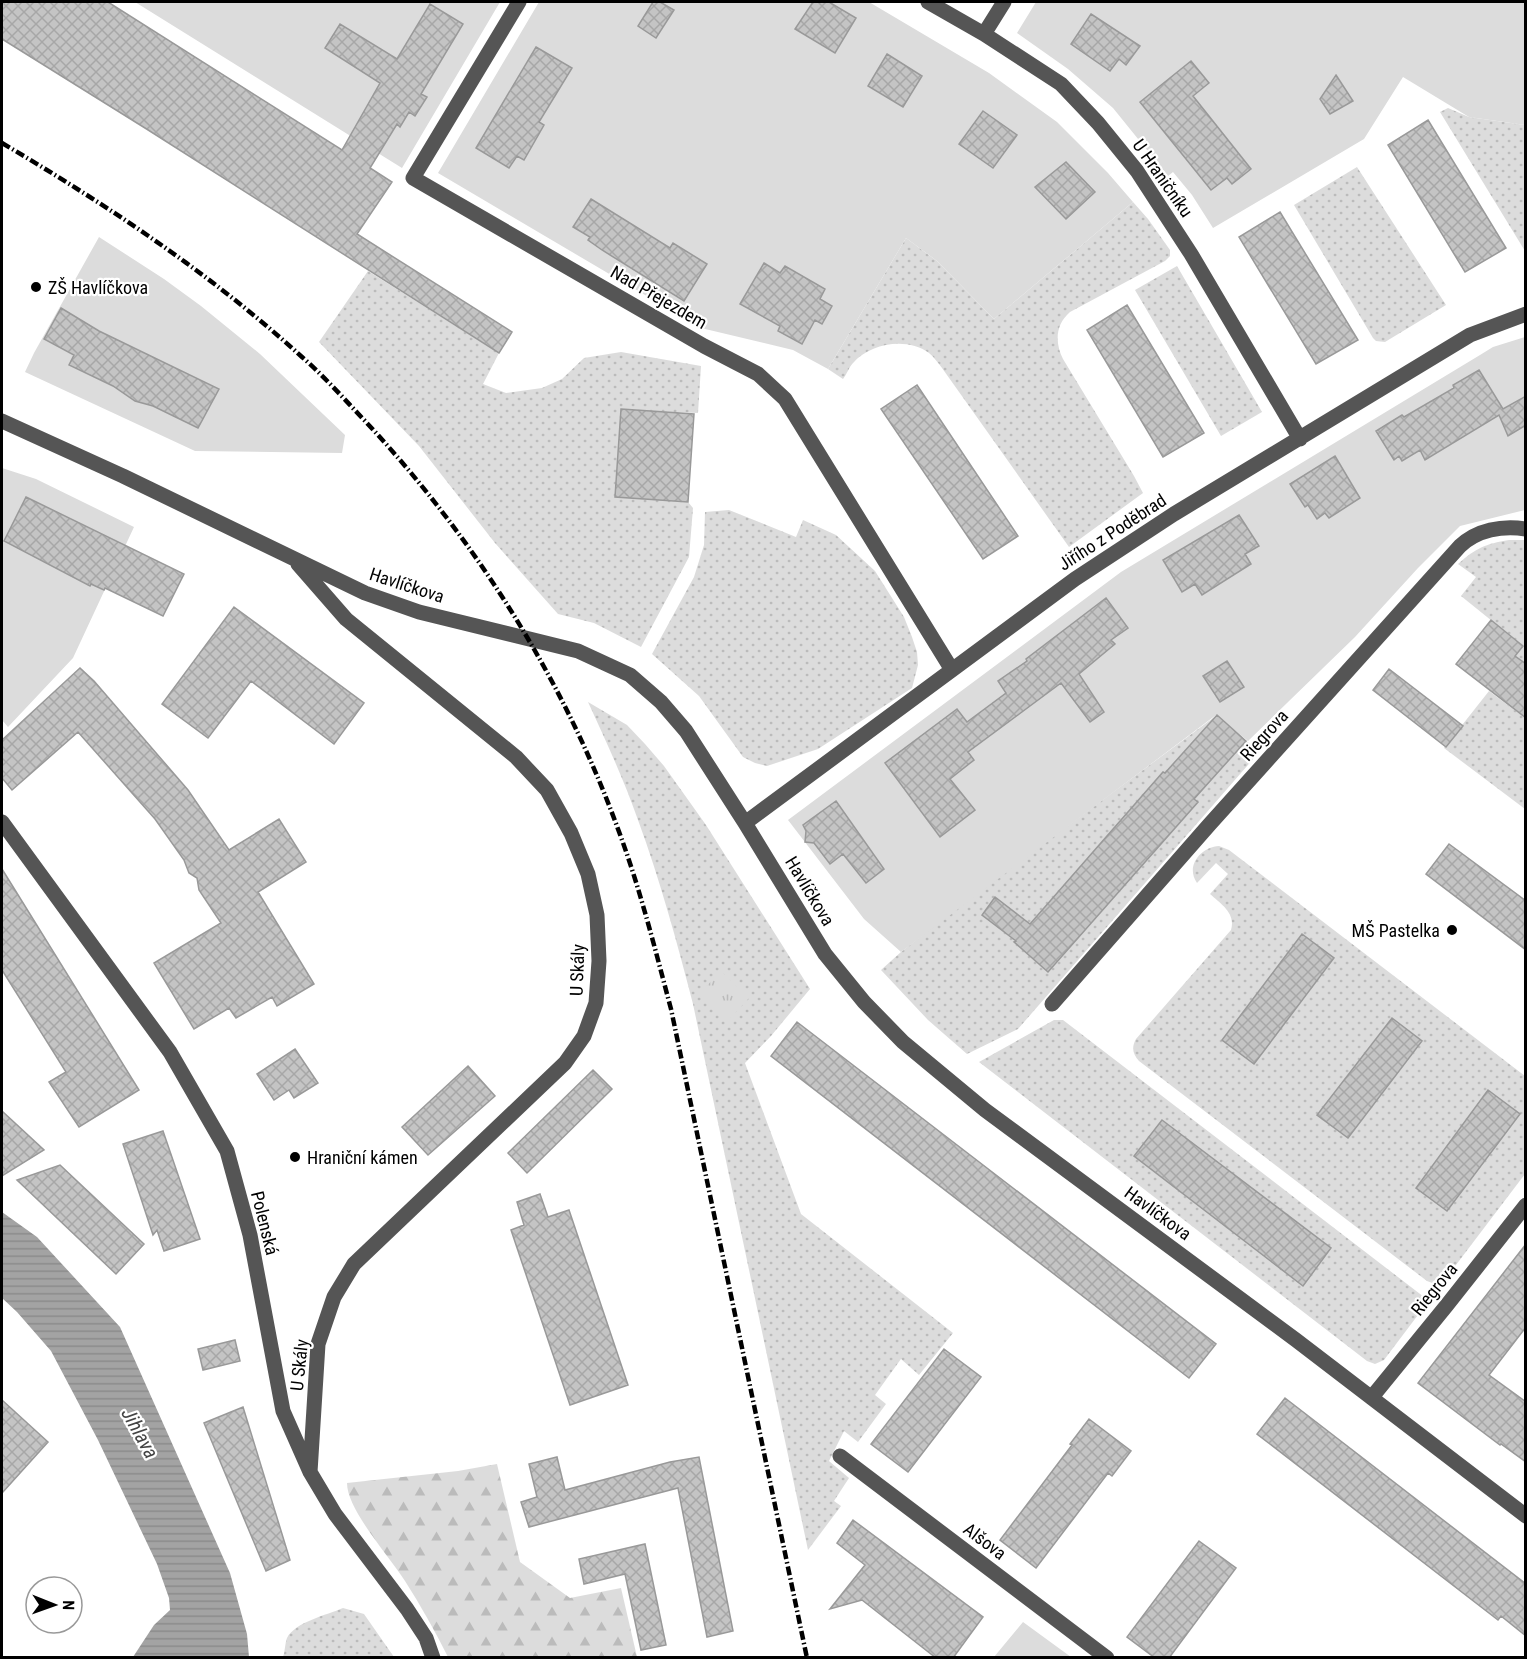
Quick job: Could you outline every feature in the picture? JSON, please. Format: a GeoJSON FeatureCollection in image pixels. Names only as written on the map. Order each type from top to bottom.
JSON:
{"type":"FeatureCollection","features":[{"type":"Feature","properties":{"kind":"street","name":"Nad Přejezdem"},"geometry":{"type":"LineString","coordinates":[[519,2],[413,178],[765,380],[785,399],[795,414],[952,670]]}},
{"type":"Feature","properties":{"kind":"street","name":"U Hraničníku"},"geometry":{"type":"LineString","coordinates":[[928,2],[984,34],[1060,84],[1098,123],[1137,171],[1194,258],[1300,439]]}},
{"type":"Feature","properties":{"kind":"street"},"geometry":{"type":"LineString","coordinates":[[984,34],[1004,2]]}},
{"type":"Feature","properties":{"kind":"street","name":"Jiřího z Poděbrad"},"geometry":{"type":"LineString","coordinates":[[745,823],[1085,573],[1174,514],[1470,335],[1526,314]]}},
{"type":"Feature","properties":{"kind":"street","name":"Havlíčkova"},"geometry":{"type":"LineString","coordinates":[[2,421],[365,593],[419,612],[578,651],[630,675],[661,702],[686,731],[825,954],[864,1002],[903,1042],[985,1110],[1372,1397],[1526,1516]]}},
{"type":"Feature","properties":{"kind":"street","name":"Riegrova"},"geometry":{"type":"LineString","coordinates":[[1052,1004],[1209,825],[1460,546],[1475,534],[1487,531],[1526,529]]}},
{"type":"Feature","properties":{"kind":"street","name":"U Skály"},"geometry":{"type":"LineString","coordinates":[[292,557],[346,619],[516,756],[547,790],[571,833],[588,874],[597,915],[599,962],[596,1003],[584,1036],[565,1063],[354,1264],[334,1297],[318,1344],[310,1472]]}},
{"type":"Feature","properties":{"kind":"street","name":"Polenská"},"geometry":{"type":"LineString","coordinates":[[2,822],[170,1052],[227,1151],[250,1235],[283,1411],[310,1472],[335,1514],[407,1610],[426,1638],[434,1658]]}},
{"type":"Feature","properties":{"kind":"street","name":"Riegrova"},"geometry":{"type":"LineString","coordinates":[[1372,1397],[1526,1205]]}},
{"type":"Feature","properties":{"kind":"street","name":"Alšova"},"geometry":{"type":"LineString","coordinates":[[840,1456],[1107,1658]]}},
{"type":"Feature","properties":{"kind":"green space"},"geometry":{"type":"Polygon","coordinates":[[[135,2],[500,2],[402,168],[135,2]]]}},
{"type":"Feature","properties":{"kind":"green space"},"geometry":{"type":"Polygon","coordinates":[[[539,2],[869,2],[989,73],[1057,122],[1108,173],[1133,202],[994,319],[937,261],[906,238],[828,369],[793,350],[701,328],[438,173],[539,2]]]}},
{"type":"Feature","properties":{"kind":"green space"},"geometry":{"type":"Polygon","coordinates":[[[1036,2],[1525,2],[1525,125],[1469,117],[1403,77],[1364,139],[1213,228],[1192,195],[1173,172],[1168,176],[1113,108],[1068,69],[1017,33],[1036,2]]]}},
{"type":"Feature","properties":{"kind":"green space"},"geometry":{"type":"Polygon","coordinates":[[[1448,108],[1469,117],[1525,125],[1525,251],[1440,112],[1448,108]]]}},
{"type":"Feature","properties":{"kind":"green space"},"geometry":{"type":"Polygon","coordinates":[[[1357,167],[1446,305],[1385,342],[1376,341],[1373,338],[1294,205],[1357,167]]]}},
{"type":"Feature","properties":{"kind":"green space"},"geometry":{"type":"Polygon","coordinates":[[[1133,202],[1170,250],[1170,256],[1165,261],[1070,312],[1061,323],[1058,341],[1063,359],[1143,493],[1069,547],[929,353],[910,345],[890,344],[861,356],[843,379],[828,369],[906,238],[937,261],[994,319],[1133,202]]]}},
{"type":"Feature","properties":{"kind":"green space"},"geometry":{"type":"Polygon","coordinates":[[[99,237],[164,279],[260,354],[345,435],[342,453],[195,451],[25,372],[99,237]]]}},
{"type":"Feature","properties":{"kind":"green space"},"geometry":{"type":"Polygon","coordinates":[[[1177,266],[1262,412],[1221,436],[1135,290],[1177,266]]]}},
{"type":"Feature","properties":{"kind":"green space"},"geometry":{"type":"Polygon","coordinates":[[[368,271],[499,353],[483,384],[506,393],[542,388],[562,379],[584,358],[621,352],[701,366],[698,413],[621,410],[615,497],[688,502],[693,508],[689,557],[641,647],[594,623],[558,614],[495,543],[419,446],[319,342],[368,271]]]}},
{"type":"Feature","properties":{"kind":"green space"},"geometry":{"type":"Polygon","coordinates":[[[1525,337],[1525,510],[1460,526],[1355,637],[1248,741],[1216,715],[901,952],[864,919],[788,820],[1121,572],[1493,347],[1525,337]]]}},
{"type":"Feature","properties":{"kind":"green space"},"geometry":{"type":"Polygon","coordinates":[[[2,468],[36,479],[134,527],[73,658],[8,727],[2,720],[2,468]]]}},
{"type":"Feature","properties":{"kind":"green space"},"geometry":{"type":"Polygon","coordinates":[[[729,510],[796,537],[803,520],[836,535],[875,571],[904,617],[917,652],[918,665],[912,688],[818,749],[767,766],[743,757],[699,696],[652,654],[694,577],[704,545],[705,512],[729,510]]]}},
{"type":"Feature","properties":{"kind":"green space"},"geometry":{"type":"Polygon","coordinates":[[[1509,540],[1525,540],[1525,664],[1515,656],[1523,646],[1461,596],[1476,577],[1458,564],[1481,548],[1509,540]]]}},
{"type":"Feature","properties":{"kind":"green space"},"geometry":{"type":"Polygon","coordinates":[[[1489,691],[1525,718],[1525,809],[1444,748],[1489,691]]]}},
{"type":"Feature","properties":{"kind":"green space"},"geometry":{"type":"Polygon","coordinates":[[[588,702],[627,725],[664,766],[706,825],[810,989],[745,1063],[801,1214],[953,1333],[919,1375],[901,1359],[875,1395],[886,1404],[858,1442],[844,1431],[829,1461],[849,1478],[834,1501],[841,1506],[808,1550],[693,1004],[668,911],[633,805],[588,702]]]}},
{"type":"Feature","properties":{"kind":"green space"},"geometry":{"type":"Polygon","coordinates":[[[1217,715],[1246,741],[1261,750],[1018,1029],[967,1054],[928,1020],[881,970],[949,914],[1217,715]]]}},
{"type":"Feature","properties":{"kind":"green space"},"geometry":{"type":"Polygon","coordinates":[[[1219,846],[1229,850],[1525,1076],[1525,1174],[1440,1286],[1427,1281],[1135,1056],[1133,1048],[1136,1039],[1231,930],[1229,914],[1223,905],[1210,894],[1228,874],[1216,863],[1197,883],[1193,870],[1201,854],[1212,847],[1219,846]]]}},
{"type":"Feature","properties":{"kind":"green space"},"geometry":{"type":"Polygon","coordinates":[[[721,971],[749,998],[727,1022],[698,995],[721,971]]]}},
{"type":"Feature","properties":{"kind":"green space"},"geometry":{"type":"Polygon","coordinates":[[[1054,1020],[1063,1020],[1424,1297],[1427,1303],[1384,1360],[1375,1364],[1367,1361],[979,1062],[1054,1020]]]}},
{"type":"Feature","properties":{"kind":"green space"},"geometry":{"type":"Polygon","coordinates":[[[497,1464],[520,1562],[570,1598],[621,1588],[637,1657],[448,1657],[411,1590],[361,1520],[349,1494],[347,1483],[458,1471],[497,1464]]]}},
{"type":"Feature","properties":{"kind":"green space"},"geometry":{"type":"Polygon","coordinates":[[[343,1608],[364,1614],[394,1657],[283,1657],[287,1638],[291,1632],[312,1620],[343,1608]]]}},
{"type":"Feature","properties":{"kind":"green space"},"geometry":{"type":"Polygon","coordinates":[[[1023,1622],[1071,1657],[994,1657],[1023,1622]]]}},
{"type":"Feature","properties":{"kind":"water","name":"Jihlava"},"geometry":{"type":"Polygon","coordinates":[[[2,1212],[37,1237],[120,1327],[230,1573],[247,1634],[249,1657],[133,1657],[154,1625],[170,1610],[169,1598],[157,1564],[98,1440],[51,1351],[2,1298],[2,1212]]]}},
{"type":"Feature","properties":{"kind":"building"},"geometry":{"type":"Polygon","coordinates":[[[2,2],[108,2],[342,150],[380,83],[325,48],[340,24],[397,59],[430,4],[463,24],[421,94],[427,97],[415,116],[409,112],[400,127],[397,124],[370,168],[392,182],[357,234],[512,332],[499,353],[2,39],[2,2]]]}},
{"type":"Feature","properties":{"kind":"building"},"geometry":{"type":"Polygon","coordinates":[[[653,2],[660,2],[674,10],[656,38],[638,26],[653,2]]]}},
{"type":"Feature","properties":{"kind":"building"},"geometry":{"type":"Polygon","coordinates":[[[813,2],[829,2],[856,18],[835,53],[795,29],[813,2]]]}},
{"type":"Feature","properties":{"kind":"building"},"geometry":{"type":"Polygon","coordinates":[[[1091,14],[1140,46],[1126,65],[1119,59],[1110,71],[1071,44],[1091,14]]]}},
{"type":"Feature","properties":{"kind":"building"},"geometry":{"type":"Polygon","coordinates":[[[536,47],[572,68],[539,122],[544,125],[524,160],[517,156],[509,168],[476,148],[536,47]]]}},
{"type":"Feature","properties":{"kind":"building"},"geometry":{"type":"Polygon","coordinates":[[[887,54],[922,76],[903,107],[868,86],[887,54]]]}},
{"type":"Feature","properties":{"kind":"building"},"geometry":{"type":"Polygon","coordinates":[[[1191,61],[1209,83],[1193,96],[1251,169],[1232,184],[1227,178],[1211,190],[1140,102],[1191,61]]]}},
{"type":"Feature","properties":{"kind":"building"},"geometry":{"type":"Polygon","coordinates":[[[1336,75],[1353,101],[1330,114],[1320,99],[1336,75]]]}},
{"type":"Feature","properties":{"kind":"building"},"geometry":{"type":"Polygon","coordinates":[[[983,111],[1017,135],[993,168],[959,144],[983,111]]]}},
{"type":"Feature","properties":{"kind":"building"},"geometry":{"type":"Polygon","coordinates":[[[1428,120],[1506,248],[1465,272],[1388,145],[1428,120]]]}},
{"type":"Feature","properties":{"kind":"building"},"geometry":{"type":"Polygon","coordinates":[[[1066,162],[1095,192],[1066,219],[1035,187],[1066,162]]]}},
{"type":"Feature","properties":{"kind":"building"},"geometry":{"type":"Polygon","coordinates":[[[591,199],[670,248],[673,243],[707,264],[684,301],[602,250],[588,240],[590,237],[573,227],[591,199]]]}},
{"type":"Feature","properties":{"kind":"building"},"geometry":{"type":"Polygon","coordinates":[[[1280,212],[1358,340],[1316,364],[1239,237],[1280,212]]]}},
{"type":"Feature","properties":{"kind":"building"},"geometry":{"type":"Polygon","coordinates":[[[764,263],[780,273],[785,266],[825,289],[820,299],[832,306],[822,324],[815,320],[802,344],[778,331],[780,326],[740,304],[764,263]]]}},
{"type":"Feature","properties":{"kind":"building"},"geometry":{"type":"Polygon","coordinates":[[[1127,305],[1204,433],[1163,457],[1087,330],[1127,305]]]}},
{"type":"Feature","properties":{"kind":"building"},"geometry":{"type":"Polygon","coordinates":[[[61,308],[99,331],[219,389],[198,428],[153,406],[135,401],[113,386],[69,365],[74,355],[44,339],[61,308]]]}},
{"type":"Feature","properties":{"kind":"building"},"geometry":{"type":"Polygon","coordinates":[[[1479,370],[1503,409],[1526,396],[1526,425],[1508,436],[1499,415],[1425,460],[1420,450],[1402,461],[1399,456],[1394,460],[1376,431],[1454,388],[1453,385],[1479,370]]]}},
{"type":"Feature","properties":{"kind":"building"},"geometry":{"type":"Polygon","coordinates":[[[917,385],[1018,536],[983,559],[881,409],[917,385]]]}},
{"type":"Feature","properties":{"kind":"building"},"geometry":{"type":"Polygon","coordinates":[[[621,409],[694,414],[688,502],[615,497],[621,409]]]}},
{"type":"Feature","properties":{"kind":"building"},"geometry":{"type":"Polygon","coordinates":[[[1335,456],[1360,498],[1329,518],[1325,513],[1317,519],[1308,505],[1305,507],[1290,484],[1335,456]]]}},
{"type":"Feature","properties":{"kind":"building"},"geometry":{"type":"Polygon","coordinates":[[[26,497],[184,574],[163,616],[105,588],[104,590],[91,584],[90,586],[4,541],[26,497]]]}},
{"type":"Feature","properties":{"kind":"building"},"geometry":{"type":"Polygon","coordinates":[[[1239,515],[1259,546],[1245,554],[1251,564],[1202,595],[1195,584],[1182,592],[1163,560],[1239,515]]]}},
{"type":"Feature","properties":{"kind":"building"},"geometry":{"type":"Polygon","coordinates":[[[1106,598],[1128,628],[1111,640],[1115,644],[1079,674],[1104,712],[1090,722],[1061,683],[968,752],[974,760],[950,779],[975,810],[940,837],[885,763],[957,709],[967,722],[1006,693],[998,681],[1027,661],[1026,659],[1106,598]]]}},
{"type":"Feature","properties":{"kind":"building"},"geometry":{"type":"Polygon","coordinates":[[[234,607],[364,703],[334,744],[251,681],[208,738],[162,704],[234,607]]]}},
{"type":"Feature","properties":{"kind":"building"},"geometry":{"type":"Polygon","coordinates":[[[1491,620],[1523,646],[1515,656],[1526,664],[1526,718],[1456,664],[1491,620]]]}},
{"type":"Feature","properties":{"kind":"building"},"geometry":{"type":"Polygon","coordinates":[[[1227,661],[1244,687],[1220,702],[1203,676],[1227,661]]]}},
{"type":"Feature","properties":{"kind":"building"},"geometry":{"type":"Polygon","coordinates":[[[80,668],[94,681],[188,790],[229,850],[279,819],[306,862],[258,892],[314,984],[277,1006],[272,997],[236,1018],[229,1008],[194,1029],[154,963],[221,923],[199,890],[197,878],[189,873],[184,860],[155,819],[78,732],[12,790],[2,778],[2,740],[80,668]]]}},
{"type":"Feature","properties":{"kind":"building"},"geometry":{"type":"Polygon","coordinates":[[[1389,669],[1463,726],[1446,747],[1373,690],[1389,669]]]}},
{"type":"Feature","properties":{"kind":"building"},"geometry":{"type":"Polygon","coordinates":[[[1217,715],[1246,741],[1194,799],[1198,802],[1048,972],[1014,942],[1016,941],[982,915],[995,897],[1030,924],[1163,772],[1165,773],[1217,715]]]}},
{"type":"Feature","properties":{"kind":"building"},"geometry":{"type":"Polygon","coordinates":[[[836,801],[884,869],[866,883],[843,854],[830,864],[814,843],[805,842],[806,831],[803,825],[836,801]]]}},
{"type":"Feature","properties":{"kind":"building","name":"MŠ Pastelka"},"geometry":{"type":"Polygon","coordinates":[[[1449,844],[1526,901],[1526,950],[1426,874],[1449,844]]]}},
{"type":"Feature","properties":{"kind":"building"},"geometry":{"type":"Polygon","coordinates":[[[2,869],[139,1090],[79,1127],[49,1082],[66,1072],[2,970],[2,869]]]}},
{"type":"Feature","properties":{"kind":"building"},"geometry":{"type":"Polygon","coordinates":[[[1302,934],[1334,958],[1254,1064],[1222,1040],[1302,934]]]}},
{"type":"Feature","properties":{"kind":"building"},"geometry":{"type":"Polygon","coordinates":[[[1392,1018],[1422,1041],[1348,1138],[1317,1115],[1392,1018]]]}},
{"type":"Feature","properties":{"kind":"building"},"geometry":{"type":"Polygon","coordinates":[[[797,1022],[1216,1344],[1189,1378],[771,1056],[797,1022]]]}},
{"type":"Feature","properties":{"kind":"building"},"geometry":{"type":"Polygon","coordinates":[[[295,1049],[318,1083],[294,1098],[289,1090],[274,1100],[257,1074],[295,1049]]]}},
{"type":"Feature","properties":{"kind":"building"},"geometry":{"type":"Polygon","coordinates":[[[468,1066],[495,1096],[428,1155],[402,1127],[468,1066]]]}},
{"type":"Feature","properties":{"kind":"building"},"geometry":{"type":"Polygon","coordinates":[[[593,1070],[612,1089],[527,1173],[508,1153],[593,1070]]]}},
{"type":"Feature","properties":{"kind":"building"},"geometry":{"type":"Polygon","coordinates":[[[1488,1090],[1520,1114],[1447,1211],[1416,1188],[1488,1090]]]}},
{"type":"Feature","properties":{"kind":"building"},"geometry":{"type":"Polygon","coordinates":[[[2,1111],[44,1150],[2,1176],[2,1111]]]}},
{"type":"Feature","properties":{"kind":"building"},"geometry":{"type":"Polygon","coordinates":[[[1162,1120],[1331,1248],[1303,1286],[1134,1156],[1162,1120]]]}},
{"type":"Feature","properties":{"kind":"building"},"geometry":{"type":"Polygon","coordinates":[[[163,1131],[200,1239],[164,1251],[157,1230],[153,1235],[123,1144],[163,1131]]]}},
{"type":"Feature","properties":{"kind":"building"},"geometry":{"type":"Polygon","coordinates":[[[60,1165],[144,1244],[116,1274],[17,1180],[60,1165]]]}},
{"type":"Feature","properties":{"kind":"building"},"geometry":{"type":"Polygon","coordinates":[[[540,1194],[548,1217],[569,1210],[628,1385],[570,1405],[511,1230],[524,1225],[517,1202],[540,1194]]]}},
{"type":"Feature","properties":{"kind":"building"},"geometry":{"type":"Polygon","coordinates":[[[1526,1244],[1526,1327],[1489,1375],[1526,1402],[1526,1462],[1418,1383],[1526,1244]]]}},
{"type":"Feature","properties":{"kind":"building"},"geometry":{"type":"Polygon","coordinates":[[[235,1340],[240,1361],[203,1370],[198,1349],[235,1340]]]}},
{"type":"Feature","properties":{"kind":"building"},"geometry":{"type":"Polygon","coordinates":[[[944,1349],[981,1377],[908,1472],[871,1444],[944,1349]]]}},
{"type":"Feature","properties":{"kind":"building"},"geometry":{"type":"Polygon","coordinates":[[[1285,1398],[1526,1584],[1526,1636],[1501,1616],[1498,1620],[1257,1434],[1285,1398]]]}},
{"type":"Feature","properties":{"kind":"building"},"geometry":{"type":"Polygon","coordinates":[[[2,1400],[48,1442],[2,1493],[2,1400]]]}},
{"type":"Feature","properties":{"kind":"building"},"geometry":{"type":"Polygon","coordinates":[[[243,1407],[290,1560],[266,1571],[204,1423],[243,1407]]]}},
{"type":"Feature","properties":{"kind":"building"},"geometry":{"type":"Polygon","coordinates":[[[1089,1419],[1131,1451],[1112,1476],[1108,1473],[1036,1568],[1000,1540],[1089,1419]]]}},
{"type":"Feature","properties":{"kind":"building"},"geometry":{"type":"Polygon","coordinates":[[[557,1457],[565,1490],[670,1462],[699,1457],[733,1631],[707,1637],[678,1488],[529,1527],[521,1502],[537,1497],[529,1464],[557,1457]]]}},
{"type":"Feature","properties":{"kind":"building"},"geometry":{"type":"Polygon","coordinates":[[[853,1520],[983,1617],[953,1658],[936,1658],[862,1600],[830,1609],[865,1565],[837,1543],[853,1520]]]}},
{"type":"Feature","properties":{"kind":"building"},"geometry":{"type":"Polygon","coordinates":[[[1199,1541],[1236,1568],[1169,1658],[1155,1658],[1127,1637],[1199,1541]]]}},
{"type":"Feature","properties":{"kind":"building"},"geometry":{"type":"Polygon","coordinates":[[[645,1544],[666,1645],[641,1650],[625,1574],[584,1584],[579,1559],[645,1544]]]}},
{"type":"Feature","properties":{"kind":"railway"},"geometry":{"type":"LineString","coordinates":[[2,143],[119,216],[195,269],[319,372],[406,467],[444,514],[479,562],[543,665],[571,718],[618,829],[640,896],[671,1009],[807,1658]]}},
{"type":"Feature","properties":{"kind":"place","name":"ZŠ Havlíčkova"},"geometry":{"type":"Point","coordinates":[36,287]}},
{"type":"Feature","properties":{"kind":"place","name":"MŠ Pastelka"},"geometry":{"type":"Point","coordinates":[1452,930]}},
{"type":"Feature","properties":{"kind":"place","name":"Hraniční kámen"},"geometry":{"type":"Point","coordinates":[295,1157]}}]}
